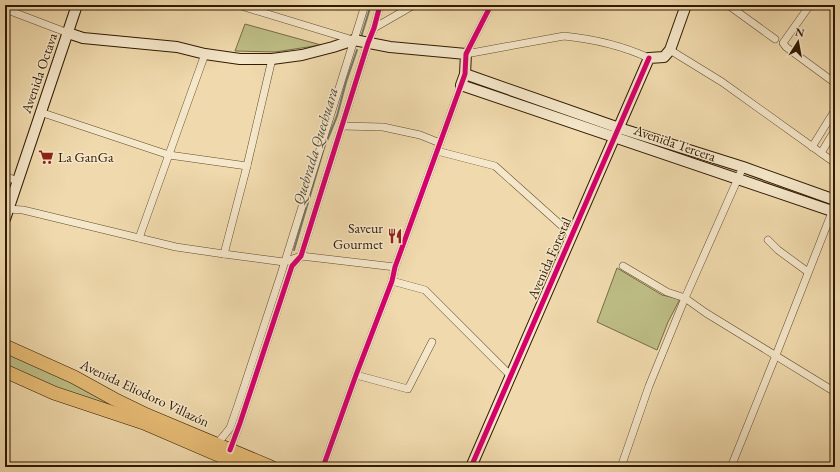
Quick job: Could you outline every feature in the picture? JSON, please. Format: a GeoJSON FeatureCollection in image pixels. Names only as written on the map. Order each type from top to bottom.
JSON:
{"type":"FeatureCollection","features":[{"type":"Feature","properties":{"kind":"highway","name":"Avenida Eliodoro Villazón"},"geometry":{"type":"LineString","coordinates":[[5,346],[74,377],[114,399],[271,467]]}},
{"type":"Feature","properties":{"kind":"highway","name":"Avenida Eliodoro Villazón"},"geometry":{"type":"LineString","coordinates":[[5,372],[54,393],[109,410],[144,423],[246,467]]}},
{"type":"Feature","properties":{"kind":"street"},"geometry":{"type":"LineString","coordinates":[[7,5],[5,10],[83,38],[177,47],[205,54],[240,59],[272,59],[302,55],[354,40]]}},
{"type":"Feature","properties":{"kind":"street","name":"Avenida Octava"},"geometry":{"type":"LineString","coordinates":[[5,219],[77,5]]}},
{"type":"Feature","properties":{"kind":"street"},"geometry":{"type":"LineString","coordinates":[[238,5],[258,8],[354,40],[390,47],[466,54],[564,36],[579,37],[630,49],[649,58],[664,57],[670,50],[686,5]]}},
{"type":"Feature","properties":{"kind":"street"},"geometry":{"type":"LineString","coordinates":[[217,444],[230,428],[234,417],[365,5]]}},
{"type":"Feature","properties":{"kind":"street"},"geometry":{"type":"LineString","coordinates":[[230,450],[292,266],[301,256],[380,5]]}},
{"type":"Feature","properties":{"kind":"street"},"geometry":{"type":"LineString","coordinates":[[374,28],[414,5]]}},
{"type":"Feature","properties":{"kind":"street"},"geometry":{"type":"LineString","coordinates":[[323,467],[356,374],[392,281],[395,267],[465,74],[466,54],[491,5]]}},
{"type":"Feature","properties":{"kind":"street"},"geometry":{"type":"LineString","coordinates":[[810,5],[783,43],[786,47],[835,83]]}},
{"type":"Feature","properties":{"kind":"street"},"geometry":{"type":"LineString","coordinates":[[731,6],[775,38]]}},
{"type":"Feature","properties":{"kind":"street"},"geometry":{"type":"LineString","coordinates":[[670,50],[722,82],[835,163]]}},
{"type":"Feature","properties":{"kind":"street"},"geometry":{"type":"LineString","coordinates":[[139,238],[205,54]]}},
{"type":"Feature","properties":{"kind":"street","name":"Avenida Forestal"},"geometry":{"type":"LineString","coordinates":[[471,467],[649,58]]}},
{"type":"Feature","properties":{"kind":"street"},"geometry":{"type":"LineString","coordinates":[[224,254],[247,166],[272,59]]}},
{"type":"Feature","properties":{"kind":"street","name":"Avenida Tercera"},"geometry":{"type":"LineString","coordinates":[[465,74],[738,179],[834,208]]}},
{"type":"Feature","properties":{"kind":"street","name":"Avenida Tercera"},"geometry":{"type":"LineString","coordinates":[[461,85],[617,132],[743,166],[835,200]]}},
{"type":"Feature","properties":{"kind":"street"},"geometry":{"type":"LineString","coordinates":[[812,147],[835,110]]}},
{"type":"Feature","properties":{"kind":"street"},"geometry":{"type":"LineString","coordinates":[[40,112],[169,156],[247,166]]}},
{"type":"Feature","properties":{"kind":"street"},"geometry":{"type":"LineString","coordinates":[[342,126],[383,127],[420,135],[440,142]]}},
{"type":"Feature","properties":{"kind":"street"},"geometry":{"type":"LineString","coordinates":[[821,153],[835,130]]}},
{"type":"Feature","properties":{"kind":"street"},"geometry":{"type":"LineString","coordinates":[[437,152],[495,166],[572,235]]}},
{"type":"Feature","properties":{"kind":"street"},"geometry":{"type":"LineString","coordinates":[[621,467],[649,386],[685,298],[743,166]]}},
{"type":"Feature","properties":{"kind":"street"},"geometry":{"type":"LineString","coordinates":[[5,176],[17,181]]}},
{"type":"Feature","properties":{"kind":"street"},"geometry":{"type":"LineString","coordinates":[[730,467],[834,208]]}},
{"type":"Feature","properties":{"kind":"street"},"geometry":{"type":"LineString","coordinates":[[8,209],[23,210],[176,247],[284,262],[301,256],[395,267]]}},
{"type":"Feature","properties":{"kind":"street"},"geometry":{"type":"LineString","coordinates":[[768,240],[778,250],[808,272]]}},
{"type":"Feature","properties":{"kind":"street"},"geometry":{"type":"LineString","coordinates":[[623,266],[666,292],[685,298],[706,313],[835,392]]}},
{"type":"Feature","properties":{"kind":"street"},"geometry":{"type":"LineString","coordinates":[[392,281],[425,290],[511,376]]}},
{"type":"Feature","properties":{"kind":"street"},"geometry":{"type":"LineString","coordinates":[[356,374],[408,389],[432,342]]}},
{"type":"Feature","properties":{"kind":"green space"},"geometry":{"type":"Polygon","coordinates":[[[245,24],[321,45],[275,52],[235,51],[245,24]]]}},
{"type":"Feature","properties":{"kind":"green space"},"geometry":{"type":"Polygon","coordinates":[[[617,268],[662,295],[680,299],[668,322],[657,350],[597,322],[617,268]]]}},
{"type":"Feature","properties":{"kind":"green space"},"geometry":{"type":"Polygon","coordinates":[[[5,353],[27,360],[122,408],[86,401],[5,368],[5,353]]]}},
{"type":"Feature","properties":{"kind":"waterway","name":"Quebrada Quechuara"},"geometry":{"type":"LineString","coordinates":[[361,37],[371,5]]}},
{"type":"Feature","properties":{"kind":"waterway","name":"Quebrada Quechuara"},"geometry":{"type":"LineString","coordinates":[[294,250],[324,148],[337,116],[346,82],[357,50]]}},
{"type":"Feature","properties":{"kind":"waterway","name":"Quebrada Quechuara"},"geometry":{"type":"LineString","coordinates":[[270,319],[279,293]]}},
{"type":"Feature","properties":{"kind":"waterway","name":"Quebrada Quechuara"},"geometry":{"type":"LineString","coordinates":[[241,409],[252,373]]}},
{"type":"Feature","properties":{"kind":"cycle path"},"geometry":{"type":"LineString","coordinates":[[230,450],[292,266],[301,256],[380,5]]}},
{"type":"Feature","properties":{"kind":"cycle path"},"geometry":{"type":"LineString","coordinates":[[323,467],[392,281],[395,267],[465,74],[466,54],[491,5]]}},
{"type":"Feature","properties":{"kind":"cycle path"},"geometry":{"type":"LineString","coordinates":[[471,467],[649,58]]}},
{"type":"Feature","properties":{"kind":"place","name":"La GanGa"},"geometry":{"type":"Point","coordinates":[46,157]}},
{"type":"Feature","properties":{"kind":"place","name":"Saveur Gourmet"},"geometry":{"type":"Point","coordinates":[395,236]}}]}
